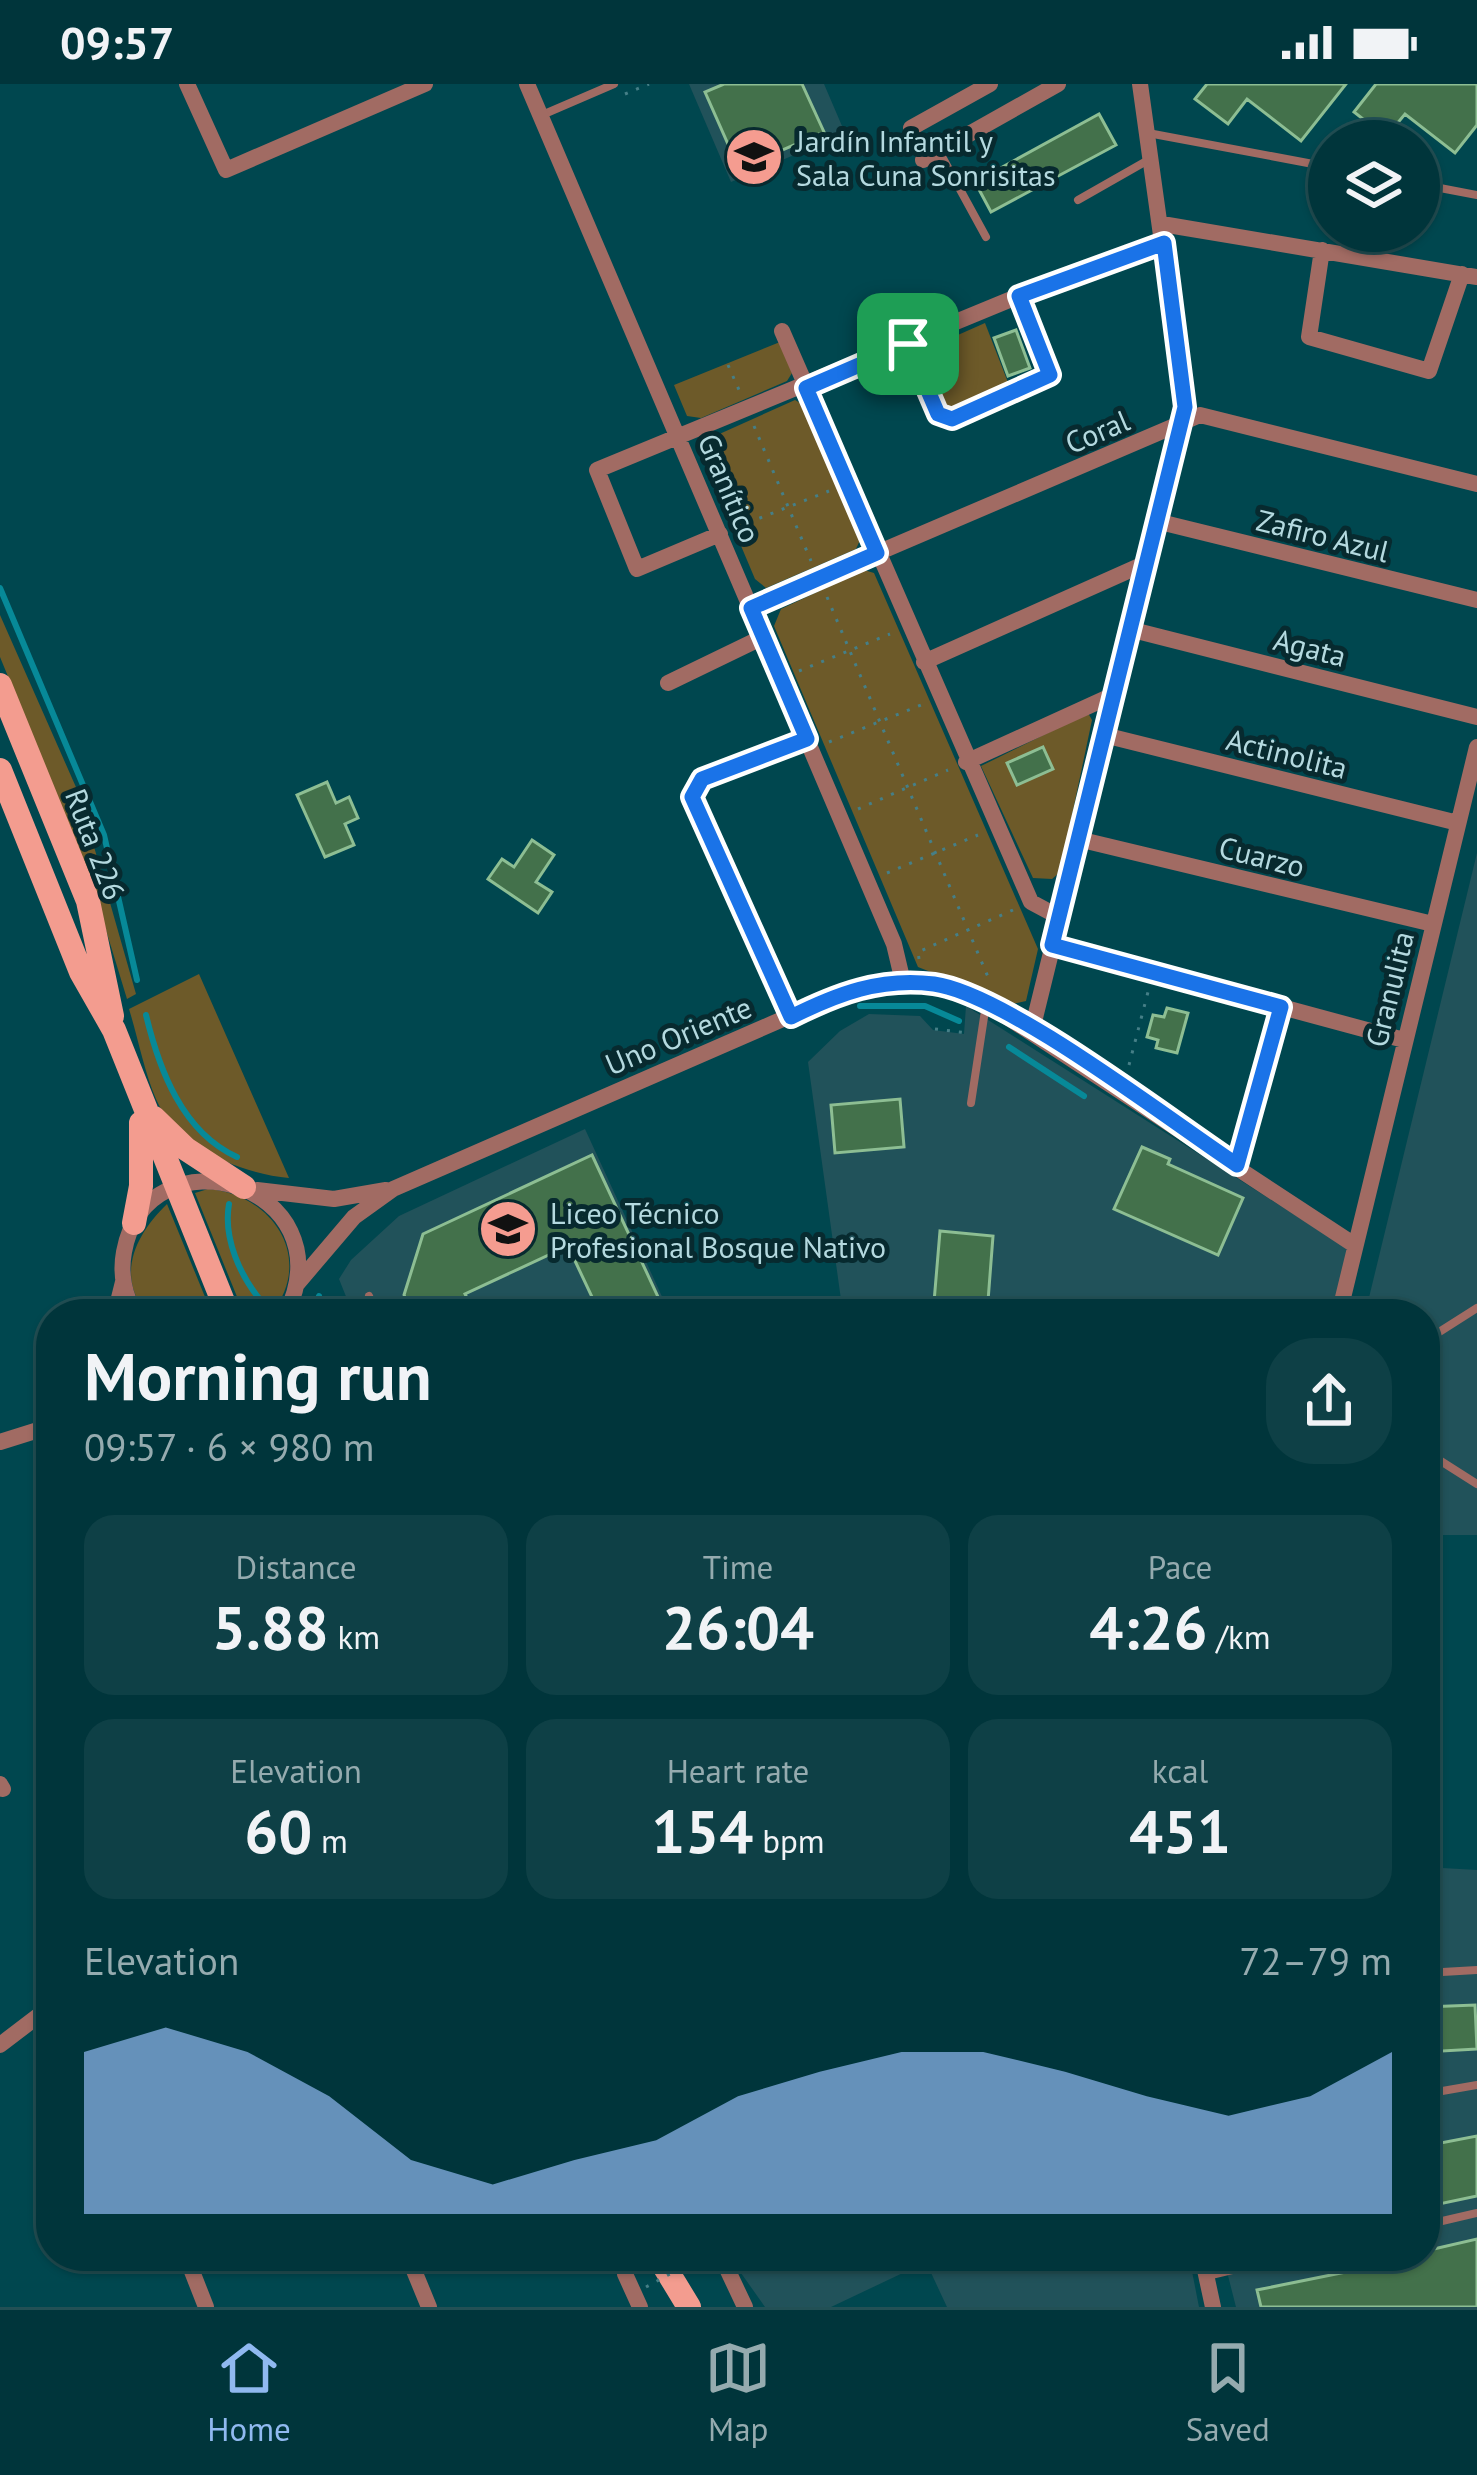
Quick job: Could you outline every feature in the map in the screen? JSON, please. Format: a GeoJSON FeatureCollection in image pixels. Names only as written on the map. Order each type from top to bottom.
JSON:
{"type":"FeatureCollection","features":[{"type":"Feature","properties":{"kind":"main road","name":"Ruta 226"},"geometry":{"type":"LineString","coordinates":[[0,685],[88,901],[105,962],[114,1030]]}},
{"type":"Feature","properties":{"kind":"main road","name":"Ruta 226"},"geometry":{"type":"LineString","coordinates":[[0,770],[81,972],[114,1030],[222,1299]]}},
{"type":"Feature","properties":{"kind":"main road"},"geometry":{"type":"LineString","coordinates":[[140,1102],[186,1149],[244,1186]]}},
{"type":"Feature","properties":{"kind":"main road"},"geometry":{"type":"LineString","coordinates":[[134,1223],[142,1180],[140,1102]]}},
{"type":"Feature","properties":{"kind":"main road"},"geometry":{"type":"LineString","coordinates":[[667,2271],[689,2307]]}},
{"type":"Feature","properties":{"kind":"street"},"geometry":{"type":"LineString","coordinates":[[187,84],[226,170],[425,84]]}},
{"type":"Feature","properties":{"kind":"street","name":"Granítico"},"geometry":{"type":"LineString","coordinates":[[527,84],[868,881],[900,959],[904,982]]}},
{"type":"Feature","properties":{"kind":"street"},"geometry":{"type":"LineString","coordinates":[[990,84],[917,124],[931,156],[1058,84]]}},
{"type":"Feature","properties":{"kind":"street"},"geometry":{"type":"LineString","coordinates":[[1032,1030],[1181,424],[1184,391],[1140,84]]}},
{"type":"Feature","properties":{"kind":"street"},"geometry":{"type":"LineString","coordinates":[[1162,224],[1308,248]]}},
{"type":"Feature","properties":{"kind":"street"},"geometry":{"type":"LineString","coordinates":[[720,534],[637,569],[596,470],[806,388],[1019,296],[1164,243]]}},
{"type":"Feature","properties":{"kind":"street"},"geometry":{"type":"LineString","coordinates":[[1322,252],[1309,337],[1429,371],[1470,275],[1334,252]]}},
{"type":"Feature","properties":{"kind":"street"},"geometry":{"type":"LineString","coordinates":[[908,344],[944,420],[1045,380],[1048,368],[1019,296]]}},
{"type":"Feature","properties":{"kind":"street"},"geometry":{"type":"LineString","coordinates":[[782,331],[966,762],[1031,902],[1059,917]]}},
{"type":"Feature","properties":{"kind":"street","name":"Coral"},"geometry":{"type":"LineString","coordinates":[[751,608],[1206,414],[1477,484]]}},
{"type":"Feature","properties":{"kind":"street","name":"Zafiro Azul"},"geometry":{"type":"LineString","coordinates":[[1156,521],[1477,600]]}},
{"type":"Feature","properties":{"kind":"street"},"geometry":{"type":"LineString","coordinates":[[924,662],[1146,563]]}},
{"type":"Feature","properties":{"kind":"street","name":"Agata"},"geometry":{"type":"LineString","coordinates":[[1130,629],[1477,716]]}},
{"type":"Feature","properties":{"kind":"street"},"geometry":{"type":"LineString","coordinates":[[668,683],[764,637]]}},
{"type":"Feature","properties":{"kind":"street"},"geometry":{"type":"LineString","coordinates":[[966,762],[1114,695]]}},
{"type":"Feature","properties":{"kind":"street","name":"Actinolita"},"geometry":{"type":"LineString","coordinates":[[1104,735],[1458,823]]}},
{"type":"Feature","properties":{"kind":"street"},"geometry":{"type":"LineString","coordinates":[[791,1017],[692,797],[702,779],[809,744]]}},
{"type":"Feature","properties":{"kind":"street","name":"Granulita"},"geometry":{"type":"LineString","coordinates":[[1342,1299],[1477,747]]}},
{"type":"Feature","properties":{"kind":"street","name":"Cuarzo"},"geometry":{"type":"LineString","coordinates":[[1078,839],[1432,925]]}},
{"type":"Feature","properties":{"kind":"street"},"geometry":{"type":"LineString","coordinates":[[1052,945],[1404,1040]]}},
{"type":"Feature","properties":{"kind":"street","name":"Uno Oriente"},"geometry":{"type":"LineString","coordinates":[[297,1284],[354,1216],[393,1189],[851,991],[904,982],[950,987],[986,1003],[1353,1244]]}},
{"type":"Feature","properties":{"kind":"street"},"geometry":{"type":"LineString","coordinates":[[1237,1165],[1281,1007]]}},
{"type":"Feature","properties":{"kind":"street","name":"Uno Oriente"},"geometry":{"type":"LineString","coordinates":[[176,1187],[221,1180],[306,1198],[393,1189]]}},
{"type":"Feature","properties":{"kind":"street"},"geometry":{"type":"LineString","coordinates":[[244,1186],[261,1196],[287,1226],[298,1264],[292,1299]]}},
{"type":"Feature","properties":{"kind":"street"},"geometry":{"type":"LineString","coordinates":[[119,1299],[126,1241],[134,1223],[152,1202],[176,1187]]}},
{"type":"Feature","properties":{"kind":"street"},"geometry":{"type":"LineString","coordinates":[[123,1282],[130,1299]]}},
{"type":"Feature","properties":{"kind":"street"},"geometry":{"type":"LineString","coordinates":[[0,1442],[36,1433]]}},
{"type":"Feature","properties":{"kind":"street"},"geometry":{"type":"LineString","coordinates":[[0,2045],[36,2017]]}},
{"type":"Feature","properties":{"kind":"street"},"geometry":{"type":"LineString","coordinates":[[192,2271],[206,2307]]}},
{"type":"Feature","properties":{"kind":"street"},"geometry":{"type":"LineString","coordinates":[[414,2271],[429,2307]]}},
{"type":"Feature","properties":{"kind":"street"},"geometry":{"type":"LineString","coordinates":[[626,2271],[640,2307]]}},
{"type":"Feature","properties":{"kind":"street"},"geometry":{"type":"LineString","coordinates":[[728,2271],[745,2307]]}},
{"type":"Feature","properties":{"kind":"street"},"geometry":{"type":"LineString","coordinates":[[1205,2271],[1213,2307]]}},
{"type":"Feature","properties":{"kind":"lane"},"geometry":{"type":"LineString","coordinates":[[540,116],[614,84]]}},
{"type":"Feature","properties":{"kind":"lane"},"geometry":{"type":"LineString","coordinates":[[1148,134],[1308,163]]}},
{"type":"Feature","properties":{"kind":"lane"},"geometry":{"type":"LineString","coordinates":[[931,156],[986,238]]}},
{"type":"Feature","properties":{"kind":"lane"},"geometry":{"type":"LineString","coordinates":[[1078,200],[1151,158]]}},
{"type":"Feature","properties":{"kind":"lane"},"geometry":{"type":"LineString","coordinates":[[1440,188],[1477,195]]}},
{"type":"Feature","properties":{"kind":"lane"},"geometry":{"type":"LineString","coordinates":[[971,1103],[986,1003]]}},
{"type":"Feature","properties":{"kind":"lane"},"geometry":{"type":"LineString","coordinates":[[1440,1331],[1477,1308]]}},
{"type":"Feature","properties":{"kind":"lane"},"geometry":{"type":"LineString","coordinates":[[1440,1461],[1477,1484]]}},
{"type":"Feature","properties":{"kind":"lane"},"geometry":{"type":"LineString","coordinates":[[1440,1972],[1477,1970]]}},
{"type":"Feature","properties":{"kind":"lane"},"geometry":{"type":"LineString","coordinates":[[1440,2091],[1477,2085]]}},
{"type":"Feature","properties":{"kind":"lane"},"geometry":{"type":"LineString","coordinates":[[1440,2221],[1477,2212]]}},
{"type":"Feature","properties":{"kind":"lane"},"geometry":{"type":"LineString","coordinates":[[1206,2276],[1228,2271]]}},
{"type":"Feature","properties":{"kind":"path"},"geometry":{"type":"LineString","coordinates":[[728,365],[988,977]]}},
{"type":"Feature","properties":{"kind":"path"},"geometry":{"type":"LineString","coordinates":[[720,534],[847,484]]}},
{"type":"Feature","properties":{"kind":"path"},"geometry":{"type":"LineString","coordinates":[[781,678],[908,626]]}},
{"type":"Feature","properties":{"kind":"path"},"geometry":{"type":"LineString","coordinates":[[809,744],[939,698]]}},
{"type":"Feature","properties":{"kind":"path"},"geometry":{"type":"LineString","coordinates":[[840,816],[966,762]]}},
{"type":"Feature","properties":{"kind":"path"},"geometry":{"type":"LineString","coordinates":[[868,881],[997,827]]}},
{"type":"Feature","properties":{"kind":"path"},"geometry":{"type":"LineString","coordinates":[[920,959],[918,952],[1031,902]]}},
{"type":"Feature","properties":{"kind":"path"},"geometry":{"type":"LineString","coordinates":[[1129,1066],[1154,973]]}},
{"type":"Feature","properties":{"kind":"path"},"geometry":{"type":"LineString","coordinates":[[934,1028],[982,1035]]}},
{"type":"Feature","properties":{"kind":"path"},"geometry":{"type":"LineString","coordinates":[[646,2287],[675,2271]]}},
{"type":"Feature","properties":{"kind":"shaded area","name":"Jardín Infantil y Sala Cuna Sonrisitas"},"geometry":{"type":"Polygon","coordinates":[[[689,84],[824,84],[845,133],[731,182],[689,84]]]}},
{"type":"Feature","properties":{"kind":"shaded area"},"geometry":{"type":"Polygon","coordinates":[[[985,323],[1009,385],[945,410],[924,350],[985,323]]]}},
{"type":"Feature","properties":{"kind":"shaded area"},"geometry":{"type":"Polygon","coordinates":[[[780,342],[792,373],[787,381],[701,418],[687,416],[674,385],[780,342]]]}},
{"type":"Feature","properties":{"kind":"shaded area"},"geometry":{"type":"Polygon","coordinates":[[[795,400],[805,406],[860,540],[856,549],[766,588],[755,579],[701,451],[706,440],[795,400]]]}},
{"type":"Feature","properties":{"kind":"shaded area"},"geometry":{"type":"Polygon","coordinates":[[[864,570],[874,573],[1038,949],[1026,1001],[1012,1004],[918,967],[774,626],[781,609],[864,570]]]}},
{"type":"Feature","properties":{"kind":"shaded area"},"geometry":{"type":"Polygon","coordinates":[[[0,615],[79,794],[136,994],[127,999],[88,871],[0,657],[0,615]]]}},
{"type":"Feature","properties":{"kind":"shaded area"},"geometry":{"type":"Polygon","coordinates":[[[1088,713],[1092,720],[1060,872],[1052,879],[1033,878],[981,766],[1088,713]]]}},
{"type":"Feature","properties":{"kind":"shaded area"},"geometry":{"type":"Polygon","coordinates":[[[1477,853],[1477,1535],[1440,1535],[1440,1299],[1369,1299],[1477,853]]]}},
{"type":"Feature","properties":{"kind":"shaded area"},"geometry":{"type":"Polygon","coordinates":[[[199,974],[289,1178],[251,1171],[212,1155],[179,1131],[156,1099],[129,1009],[199,974]]]}},
{"type":"Feature","properties":{"kind":"shaded area"},"geometry":{"type":"Polygon","coordinates":[[[966,1006],[1356,1254],[1341,1299],[841,1299],[808,1062],[840,1031],[869,1014],[920,1016],[933,1030],[964,1034],[966,1006]]]}},
{"type":"Feature","properties":{"kind":"shaded area","name":"Liceo Técnico Profesional Bosque Nativo"},"geometry":{"type":"Polygon","coordinates":[[[585,1129],[663,1299],[347,1299],[339,1279],[351,1260],[399,1216],[585,1129]]]}},
{"type":"Feature","properties":{"kind":"shaded area"},"geometry":{"type":"Polygon","coordinates":[[[208,1189],[231,1194],[268,1216],[288,1251],[289,1272],[280,1299],[238,1299],[195,1193],[208,1189]]]}},
{"type":"Feature","properties":{"kind":"shaded area"},"geometry":{"type":"Polygon","coordinates":[[[167,1204],[206,1299],[137,1299],[131,1270],[146,1228],[167,1204]]]}},
{"type":"Feature","properties":{"kind":"shaded area"},"geometry":{"type":"Polygon","coordinates":[[[1440,1868],[1477,1870],[1477,2307],[1236,2307],[1227,2271],[1440,2271],[1440,1868]]]}},
{"type":"Feature","properties":{"kind":"shaded area"},"geometry":{"type":"Polygon","coordinates":[[[740,2271],[907,2271],[831,2307],[765,2307],[740,2271]]]}},
{"type":"Feature","properties":{"kind":"shaded area"},"geometry":{"type":"Polygon","coordinates":[[[930,2271],[1192,2271],[1199,2307],[947,2307],[930,2271]]]}},
{"type":"Feature","properties":{"kind":"building","name":"Jardín Infantil y Sala Cuna Sonrisitas"},"geometry":{"type":"Polygon","coordinates":[[[724,84],[802,84],[824,132],[739,169],[705,92],[724,84]]]}},
{"type":"Feature","properties":{"kind":"building"},"geometry":{"type":"Polygon","coordinates":[[[1207,84],[1346,84],[1318,120],[1308,120],[1308,132],[1301,141],[1247,99],[1228,124],[1195,99],[1207,84]]]}},
{"type":"Feature","properties":{"kind":"building"},"geometry":{"type":"Polygon","coordinates":[[[1376,84],[1477,84],[1477,125],[1455,153],[1440,141],[1440,120],[1413,120],[1405,114],[1400,120],[1364,120],[1354,112],[1376,84]]]}},
{"type":"Feature","properties":{"kind":"building"},"geometry":{"type":"Polygon","coordinates":[[[1099,114],[1116,145],[991,212],[975,182],[1099,114]]]}},
{"type":"Feature","properties":{"kind":"building"},"geometry":{"type":"Polygon","coordinates":[[[1016,330],[1030,368],[1008,376],[994,338],[1016,330]]]}},
{"type":"Feature","properties":{"kind":"building"},"geometry":{"type":"Polygon","coordinates":[[[1043,747],[1053,769],[1017,785],[1007,763],[1043,747]]]}},
{"type":"Feature","properties":{"kind":"building"},"geometry":{"type":"Polygon","coordinates":[[[327,782],[336,803],[349,797],[358,818],[345,824],[354,845],[325,857],[297,795],[327,782]]]}},
{"type":"Feature","properties":{"kind":"building"},"geometry":{"type":"Polygon","coordinates":[[[532,840],[554,855],[536,882],[552,892],[538,913],[488,879],[502,859],[514,867],[532,840]]]}},
{"type":"Feature","properties":{"kind":"building"},"geometry":{"type":"Polygon","coordinates":[[[1167,1008],[1188,1013],[1177,1053],[1156,1048],[1158,1040],[1147,1037],[1153,1015],[1164,1017],[1167,1008]]]}},
{"type":"Feature","properties":{"kind":"building"},"geometry":{"type":"Polygon","coordinates":[[[900,1099],[904,1147],[835,1153],[831,1105],[900,1099]]]}},
{"type":"Feature","properties":{"kind":"building"},"geometry":{"type":"Polygon","coordinates":[[[1142,1147],[1243,1198],[1218,1255],[1114,1209],[1142,1147]]]}},
{"type":"Feature","properties":{"kind":"building"},"geometry":{"type":"Polygon","coordinates":[[[592,1155],[659,1299],[593,1299],[568,1246],[465,1294],[468,1299],[406,1299],[423,1234],[592,1155]]]}},
{"type":"Feature","properties":{"kind":"building"},"geometry":{"type":"Polygon","coordinates":[[[940,1231],[993,1236],[988,1299],[934,1299],[940,1231]]]}},
{"type":"Feature","properties":{"kind":"building"},"geometry":{"type":"Polygon","coordinates":[[[1475,2005],[1477,2049],[1440,2051],[1440,2006],[1475,2005]]]}},
{"type":"Feature","properties":{"kind":"building"},"geometry":{"type":"Polygon","coordinates":[[[1477,2136],[1477,2196],[1440,2204],[1440,2143],[1477,2136]]]}},
{"type":"Feature","properties":{"kind":"building"},"geometry":{"type":"Polygon","coordinates":[[[1477,2239],[1477,2307],[1261,2307],[1257,2290],[1351,2271],[1440,2271],[1440,2248],[1477,2239]]]}},
{"type":"Feature","properties":{"kind":"waterway"},"geometry":{"type":"LineString","coordinates":[[0,588],[104,835],[137,980]]}},
{"type":"Feature","properties":{"kind":"waterway"},"geometry":{"type":"LineString","coordinates":[[860,1006],[925,1006],[959,1021]]}},
{"type":"Feature","properties":{"kind":"waterway"},"geometry":{"type":"LineString","coordinates":[[146,1015],[166,1077],[187,1115],[201,1132],[237,1157]]}},
{"type":"Feature","properties":{"kind":"waterway"},"geometry":{"type":"LineString","coordinates":[[1009,1047],[1084,1096]]}},
{"type":"Feature","properties":{"kind":"waterway"},"geometry":{"type":"LineString","coordinates":[[229,1204],[235,1256],[260,1299]]}},
{"type":"Feature","properties":{"kind":"place","name":"Jardín Infantil y Sala Cuna Sonrisitas"},"geometry":{"type":"Point","coordinates":[754,157]}},
{"type":"Feature","properties":{"kind":"place","name":"Liceo Técnico Profesional Bosque Nativo"},"geometry":{"type":"Point","coordinates":[508,1229]}},
{"type":"Feature","properties":{"kind":"route"},"geometry":{"type":"LineString","coordinates":[[1164,243],[1185,407],[1052,945],[1281,1007],[1237,1165],[1032,1030],[950,987],[908,982],[870,986],[791,1017],[692,797],[702,779],[807,739],[751,608],[877,553],[806,388],[908,344],[938,414],[944,420],[952,419],[1050,375],[1019,296],[1164,243]]}}]}
